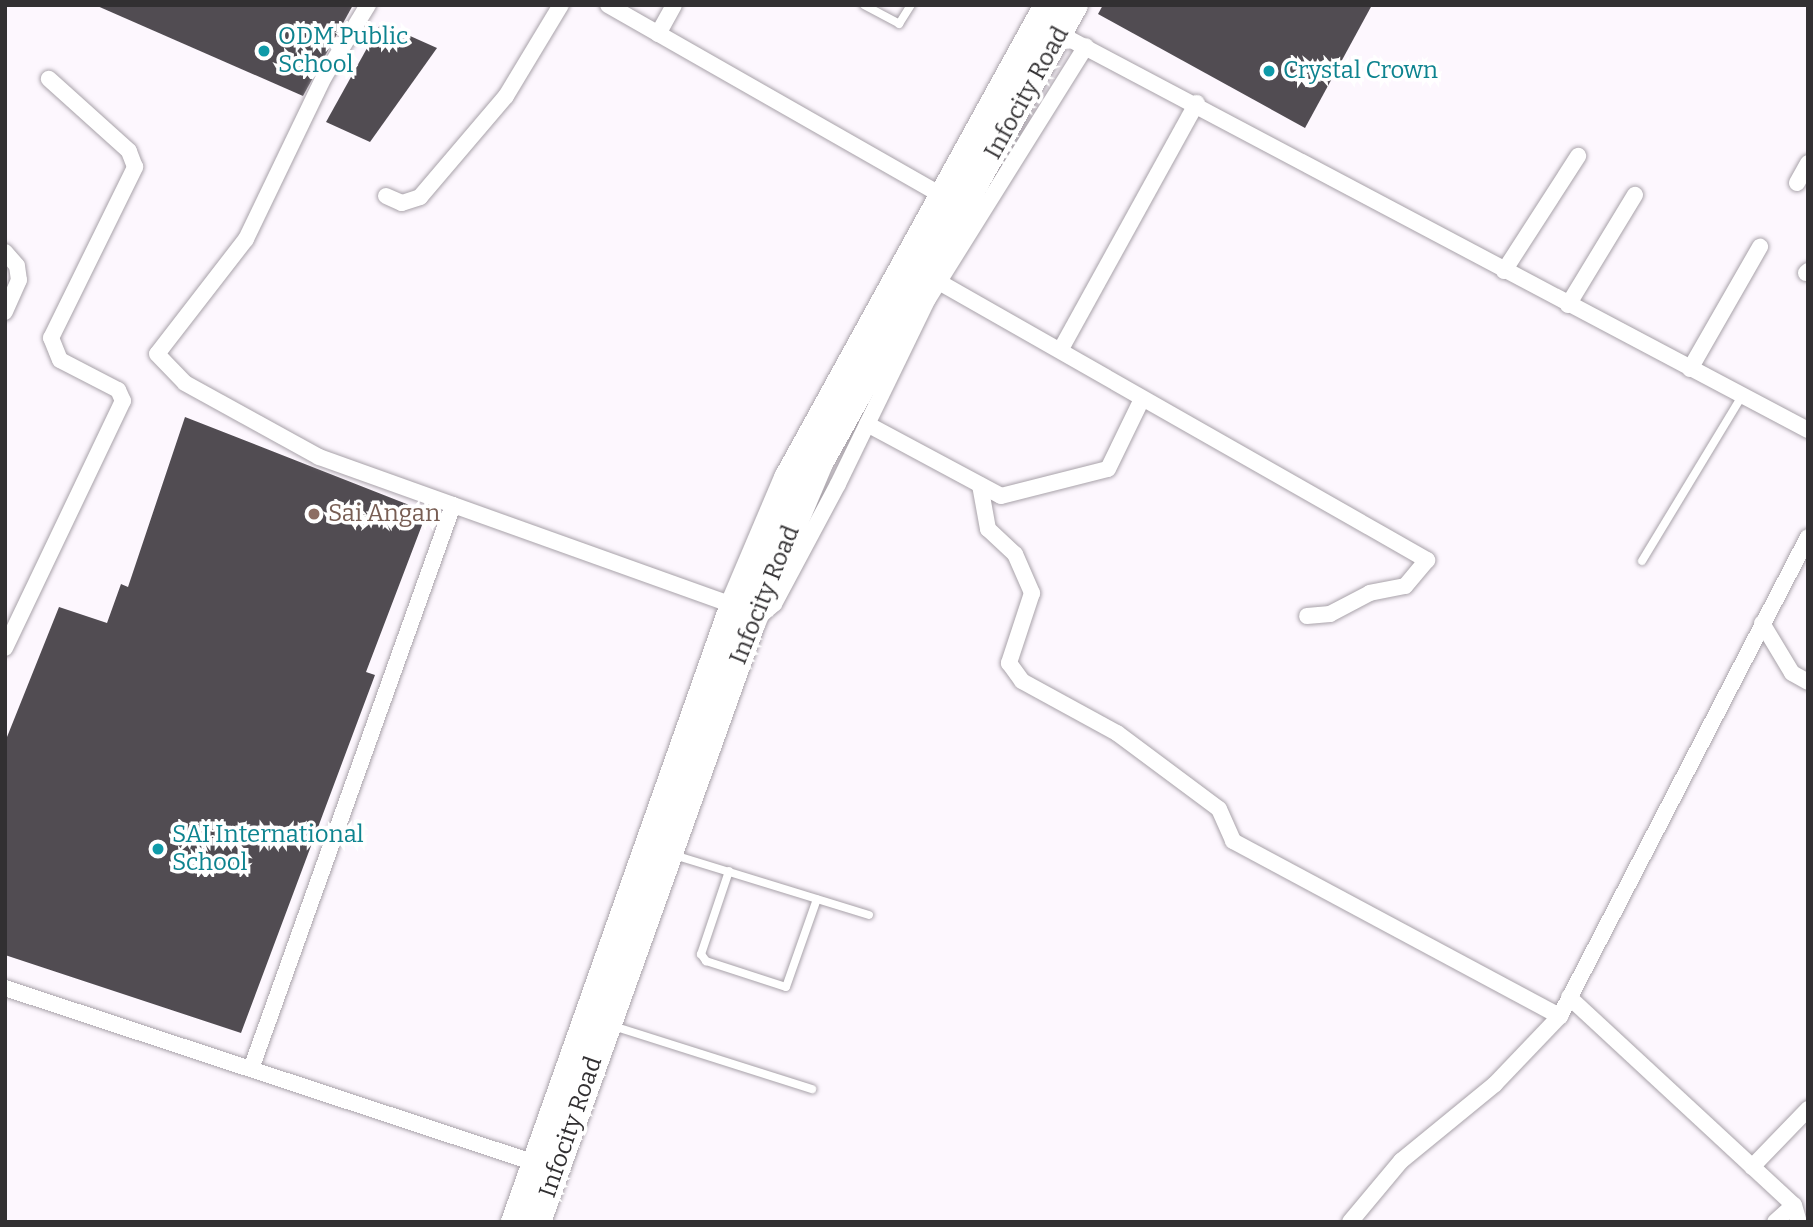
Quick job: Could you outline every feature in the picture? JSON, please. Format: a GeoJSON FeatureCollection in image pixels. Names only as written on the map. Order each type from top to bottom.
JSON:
{"type":"FeatureCollection","features":[{"type":"Feature","properties":{"kind":"main road","name":"Infocity Road"},"geometry":{"type":"LineString","coordinates":[[514,1222],[685,774],[743,614],[820,463],[881,327],[945,197],[1047,5]]}},
{"type":"Feature","properties":{"kind":"main road","name":"Infocity Road"},"geometry":{"type":"LineString","coordinates":[[881,327],[1072,40],[1074,5]]}},
{"type":"Feature","properties":{"kind":"main road","name":"Infocity Road"},"geometry":{"type":"LineString","coordinates":[[538,1222],[668,853],[685,774]]}},
{"type":"Feature","properties":{"kind":"street"},"geometry":{"type":"LineString","coordinates":[[368,5],[324,78],[246,239],[157,354],[185,383],[319,457],[743,614],[774,604],[939,282],[1072,40],[1088,5]]}},
{"type":"Feature","properties":{"kind":"street"},"geometry":{"type":"LineString","coordinates":[[386,196],[402,204],[420,197],[506,96],[561,5]]}},
{"type":"Feature","properties":{"kind":"street"},"geometry":{"type":"LineString","coordinates":[[608,5],[945,197]]}},
{"type":"Feature","properties":{"kind":"street"},"geometry":{"type":"LineString","coordinates":[[658,34],[674,5]]}},
{"type":"Feature","properties":{"kind":"street"},"geometry":{"type":"LineString","coordinates":[[1072,40],[1197,103],[1504,271],[1808,430]]}},
{"type":"Feature","properties":{"kind":"street"},"geometry":{"type":"LineString","coordinates":[[5,648],[123,401],[118,390],[60,360],[51,338],[135,167],[129,151],[49,79]]}},
{"type":"Feature","properties":{"kind":"street"},"geometry":{"type":"LineString","coordinates":[[1061,349],[1197,103]]}},
{"type":"Feature","properties":{"kind":"street"},"geometry":{"type":"LineString","coordinates":[[1504,271],[1578,156]]}},
{"type":"Feature","properties":{"kind":"street"},"geometry":{"type":"LineString","coordinates":[[1797,183],[1808,163]]}},
{"type":"Feature","properties":{"kind":"street"},"geometry":{"type":"LineString","coordinates":[[1568,305],[1635,195]]}},
{"type":"Feature","properties":{"kind":"street"},"geometry":{"type":"LineString","coordinates":[[1690,369],[1760,247]]}},
{"type":"Feature","properties":{"kind":"street"},"geometry":{"type":"LineString","coordinates":[[5,252],[17,266],[19,280],[5,312]]}},
{"type":"Feature","properties":{"kind":"street"},"geometry":{"type":"LineString","coordinates":[[939,282],[1061,349],[1142,400],[1427,560],[1405,586],[1370,593],[1330,614],[1307,616]]}},
{"type":"Feature","properties":{"kind":"street"},"geometry":{"type":"LineString","coordinates":[[867,424],[1002,496],[1108,469],[1142,400]]}},
{"type":"Feature","properties":{"kind":"street"},"geometry":{"type":"LineString","coordinates":[[980,485],[988,529],[1015,554],[1032,593],[1009,663],[1022,681],[1117,733],[1219,809],[1233,841],[1559,1016]]}},
{"type":"Feature","properties":{"kind":"street"},"geometry":{"type":"LineString","coordinates":[[251,1069],[453,505]]}},
{"type":"Feature","properties":{"kind":"street"},"geometry":{"type":"LineString","coordinates":[[1350,1222],[1401,1161],[1495,1084],[1559,1016],[1808,537]]}},
{"type":"Feature","properties":{"kind":"street"},"geometry":{"type":"LineString","coordinates":[[1762,623],[1792,673],[1808,682]]}},
{"type":"Feature","properties":{"kind":"street"},"geometry":{"type":"LineString","coordinates":[[5,988],[536,1163]]}},
{"type":"Feature","properties":{"kind":"street"},"geometry":{"type":"LineString","coordinates":[[1569,997],[1794,1205],[1800,1222]]}},
{"type":"Feature","properties":{"kind":"street"},"geometry":{"type":"LineString","coordinates":[[1752,1167],[1808,1108]]}},
{"type":"Feature","properties":{"kind":"street"},"geometry":{"type":"LineString","coordinates":[[1775,1222],[1794,1205]]}},
{"type":"Feature","properties":{"kind":"lane"},"geometry":{"type":"LineString","coordinates":[[864,5],[899,23],[911,5]]}},
{"type":"Feature","properties":{"kind":"lane"},"geometry":{"type":"LineString","coordinates":[[1642,561],[1742,396]]}},
{"type":"Feature","properties":{"kind":"lane"},"geometry":{"type":"LineString","coordinates":[[668,853],[869,915]]}},
{"type":"Feature","properties":{"kind":"lane"},"geometry":{"type":"LineString","coordinates":[[729,872],[701,954],[706,961],[786,987],[817,899]]}},
{"type":"Feature","properties":{"kind":"lane"},"geometry":{"type":"LineString","coordinates":[[607,1024],[812,1089]]}},
{"type":"Feature","properties":{"kind":"building","name":"ODM Public School"},"geometry":{"type":"Polygon","coordinates":[[[95,5],[353,5],[303,96],[95,5]]]}},
{"type":"Feature","properties":{"kind":"building","name":"Crystal Crown"},"geometry":{"type":"Polygon","coordinates":[[[1103,5],[1372,5],[1305,128],[1098,14],[1103,5]]]}},
{"type":"Feature","properties":{"kind":"building"},"geometry":{"type":"Polygon","coordinates":[[[381,23],[437,48],[370,142],[326,122],[381,23]]]}},
{"type":"Feature","properties":{"kind":"building","name":"SAI International School"},"geometry":{"type":"Polygon","coordinates":[[[185,417],[427,512],[366,672],[375,675],[241,1033],[5,955],[5,742],[59,607],[107,623],[121,584],[128,587],[185,417]]]}},
{"type":"Feature","properties":{"kind":"place","name":"ODM Public School"},"geometry":{"type":"Point","coordinates":[264,51]}},
{"type":"Feature","properties":{"kind":"place","name":"Crystal Crown"},"geometry":{"type":"Point","coordinates":[1269,71]}},
{"type":"Feature","properties":{"kind":"place","name":"Sai Angan"},"geometry":{"type":"Point","coordinates":[314,514]}},
{"type":"Feature","properties":{"kind":"place","name":"SAI International School"},"geometry":{"type":"Point","coordinates":[158,849]}}]}
